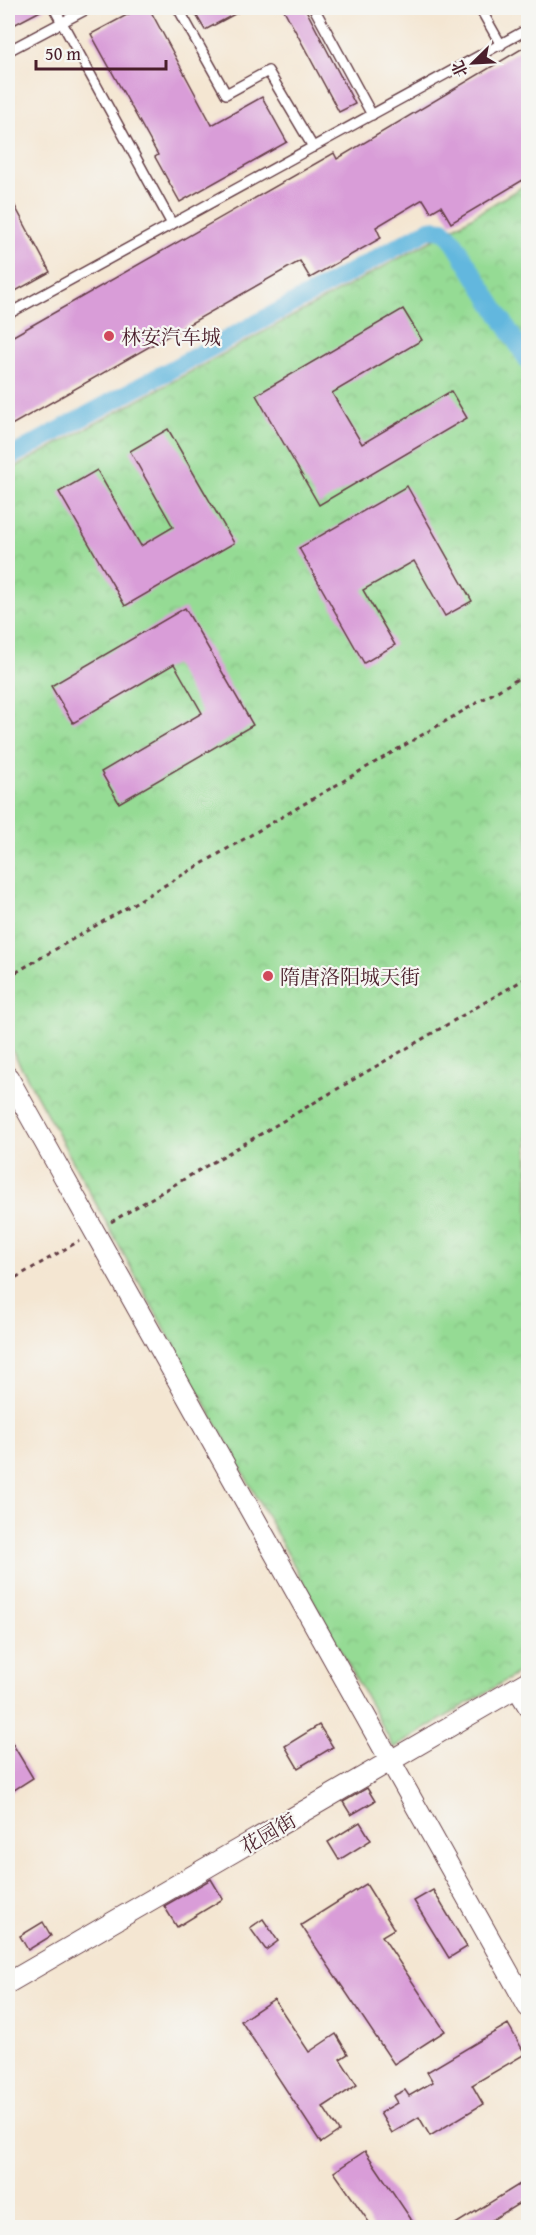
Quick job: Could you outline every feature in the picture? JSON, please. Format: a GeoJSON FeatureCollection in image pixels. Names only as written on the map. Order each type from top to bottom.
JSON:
{"type":"FeatureCollection","features":[{"type":"Feature","properties":{"kind":"street"},"geometry":{"type":"LineString","coordinates":[[8,1077],[528,2007]]}},
{"type":"Feature","properties":{"kind":"street"},"geometry":{"type":"LineString","coordinates":[[523,1685],[528,1706]]}},
{"type":"Feature","properties":{"kind":"street","name":"花园街"},"geometry":{"type":"LineString","coordinates":[[8,1983],[523,1685]]}},
{"type":"Feature","properties":{"kind":"lane"},"geometry":{"type":"LineString","coordinates":[[54,8],[172,224]]}},
{"type":"Feature","properties":{"kind":"lane"},"geometry":{"type":"LineString","coordinates":[[8,51],[89,8]]}},
{"type":"Feature","properties":{"kind":"lane"},"geometry":{"type":"LineString","coordinates":[[178,8],[226,93],[268,71],[313,147]]}},
{"type":"Feature","properties":{"kind":"lane"},"geometry":{"type":"LineString","coordinates":[[314,8],[372,115]]}},
{"type":"Feature","properties":{"kind":"lane"},"geometry":{"type":"LineString","coordinates":[[480,8],[501,45]]}},
{"type":"Feature","properties":{"kind":"lane"},"geometry":{"type":"LineString","coordinates":[[8,314],[528,29]]}},
{"type":"Feature","properties":{"kind":"path"},"geometry":{"type":"LineString","coordinates":[[8,977],[528,673]]}},
{"type":"Feature","properties":{"kind":"path"},"geometry":{"type":"LineString","coordinates":[[8,1282],[528,977]]}},
{"type":"Feature","properties":{"kind":"green space"},"geometry":{"type":"Polygon","coordinates":[[[528,183],[528,1667],[394,1748],[8,1043],[8,471],[440,236],[528,183]]]}},
{"type":"Feature","properties":{"kind":"building"},"geometry":{"type":"Polygon","coordinates":[[[8,8],[46,8],[8,28],[8,8]]]}},
{"type":"Feature","properties":{"kind":"building"},"geometry":{"type":"Polygon","coordinates":[[[140,8],[149,8],[212,125],[262,97],[287,142],[180,202],[155,157],[158,155],[91,34],[140,8]]]}},
{"type":"Feature","properties":{"kind":"building"},"geometry":{"type":"Polygon","coordinates":[[[192,8],[246,8],[205,30],[192,8]]]}},
{"type":"Feature","properties":{"kind":"building"},"geometry":{"type":"Polygon","coordinates":[[[283,8],[305,8],[355,104],[339,112],[283,8]]]}},
{"type":"Feature","properties":{"kind":"building"},"geometry":{"type":"Polygon","coordinates":[[[528,45],[528,177],[451,223],[441,206],[431,212],[423,199],[376,227],[381,238],[310,278],[300,261],[8,427],[8,339],[334,153],[337,159],[528,45]]]}},
{"type":"Feature","properties":{"kind":"building"},"geometry":{"type":"Polygon","coordinates":[[[8,193],[50,272],[12,293],[8,285],[8,193]]]}},
{"type":"Feature","properties":{"kind":"building"},"geometry":{"type":"Polygon","coordinates":[[[403,309],[422,340],[332,393],[362,444],[451,391],[467,418],[319,505],[256,395],[403,309]]]}},
{"type":"Feature","properties":{"kind":"building"},"geometry":{"type":"Polygon","coordinates":[[[168,429],[234,543],[125,606],[59,492],[97,470],[141,546],[173,527],[130,451],[168,429]]]}},
{"type":"Feature","properties":{"kind":"building"},"geometry":{"type":"Polygon","coordinates":[[[407,486],[472,601],[445,616],[414,561],[363,590],[395,645],[364,663],[299,548],[407,486]]]}},
{"type":"Feature","properties":{"kind":"building"},"geometry":{"type":"Polygon","coordinates":[[[185,608],[253,725],[119,803],[101,772],[202,713],[174,664],[73,723],[51,686],[185,608]]]}},
{"type":"Feature","properties":{"kind":"building"},"geometry":{"type":"Polygon","coordinates":[[[319,1725],[333,1747],[298,1768],[285,1746],[319,1725]]]}},
{"type":"Feature","properties":{"kind":"building"},"geometry":{"type":"Polygon","coordinates":[[[8,1736],[33,1778],[8,1794],[8,1736]]]}},
{"type":"Feature","properties":{"kind":"building"},"geometry":{"type":"Polygon","coordinates":[[[367,1788],[375,1801],[351,1815],[343,1802],[367,1788]]]}},
{"type":"Feature","properties":{"kind":"building"},"geometry":{"type":"Polygon","coordinates":[[[360,1822],[371,1840],[339,1860],[328,1842],[360,1822]]]}},
{"type":"Feature","properties":{"kind":"building"},"geometry":{"type":"Polygon","coordinates":[[[211,1879],[223,1899],[177,1927],[164,1906],[211,1879]]]}},
{"type":"Feature","properties":{"kind":"building"},"geometry":{"type":"Polygon","coordinates":[[[366,1884],[394,1929],[382,1936],[445,2031],[394,2064],[301,1925],[366,1884]]]}},
{"type":"Feature","properties":{"kind":"building"},"geometry":{"type":"Polygon","coordinates":[[[433,1890],[467,1947],[449,1958],[414,1901],[433,1890]]]}},
{"type":"Feature","properties":{"kind":"building"},"geometry":{"type":"Polygon","coordinates":[[[263,1919],[278,1941],[266,1950],[250,1928],[263,1919]]]}},
{"type":"Feature","properties":{"kind":"building"},"geometry":{"type":"Polygon","coordinates":[[[43,1922],[51,1936],[28,1950],[20,1936],[43,1922]]]}},
{"type":"Feature","properties":{"kind":"building"},"geometry":{"type":"Polygon","coordinates":[[[274,1999],[309,2052],[336,2034],[348,2054],[340,2059],[357,2085],[323,2107],[339,2131],[321,2143],[241,2021],[274,1999]]]}},
{"type":"Feature","properties":{"kind":"building"},"geometry":{"type":"Polygon","coordinates":[[[508,2024],[525,2054],[472,2085],[483,2104],[430,2136],[419,2117],[392,2133],[380,2113],[397,2103],[393,2096],[405,2090],[409,2096],[433,2082],[427,2072],[508,2024]]]}},
{"type":"Feature","properties":{"kind":"building"},"geometry":{"type":"Polygon","coordinates":[[[365,2151],[417,2228],[373,2228],[334,2172],[365,2151]]]}},
{"type":"Feature","properties":{"kind":"building"},"geometry":{"type":"Polygon","coordinates":[[[528,2179],[528,2198],[479,2228],[449,2228],[528,2179]]]}},
{"type":"Feature","properties":{"kind":"waterway"},"geometry":{"type":"LineString","coordinates":[[8,458],[430,229],[443,230],[452,239],[528,361]]}},
{"type":"Feature","properties":{"kind":"place","name":"林安汽车城"},"geometry":{"type":"Point","coordinates":[109,336]}},
{"type":"Feature","properties":{"kind":"place","name":"隋唐洛阳城天街"},"geometry":{"type":"Point","coordinates":[268,976]}}]}
